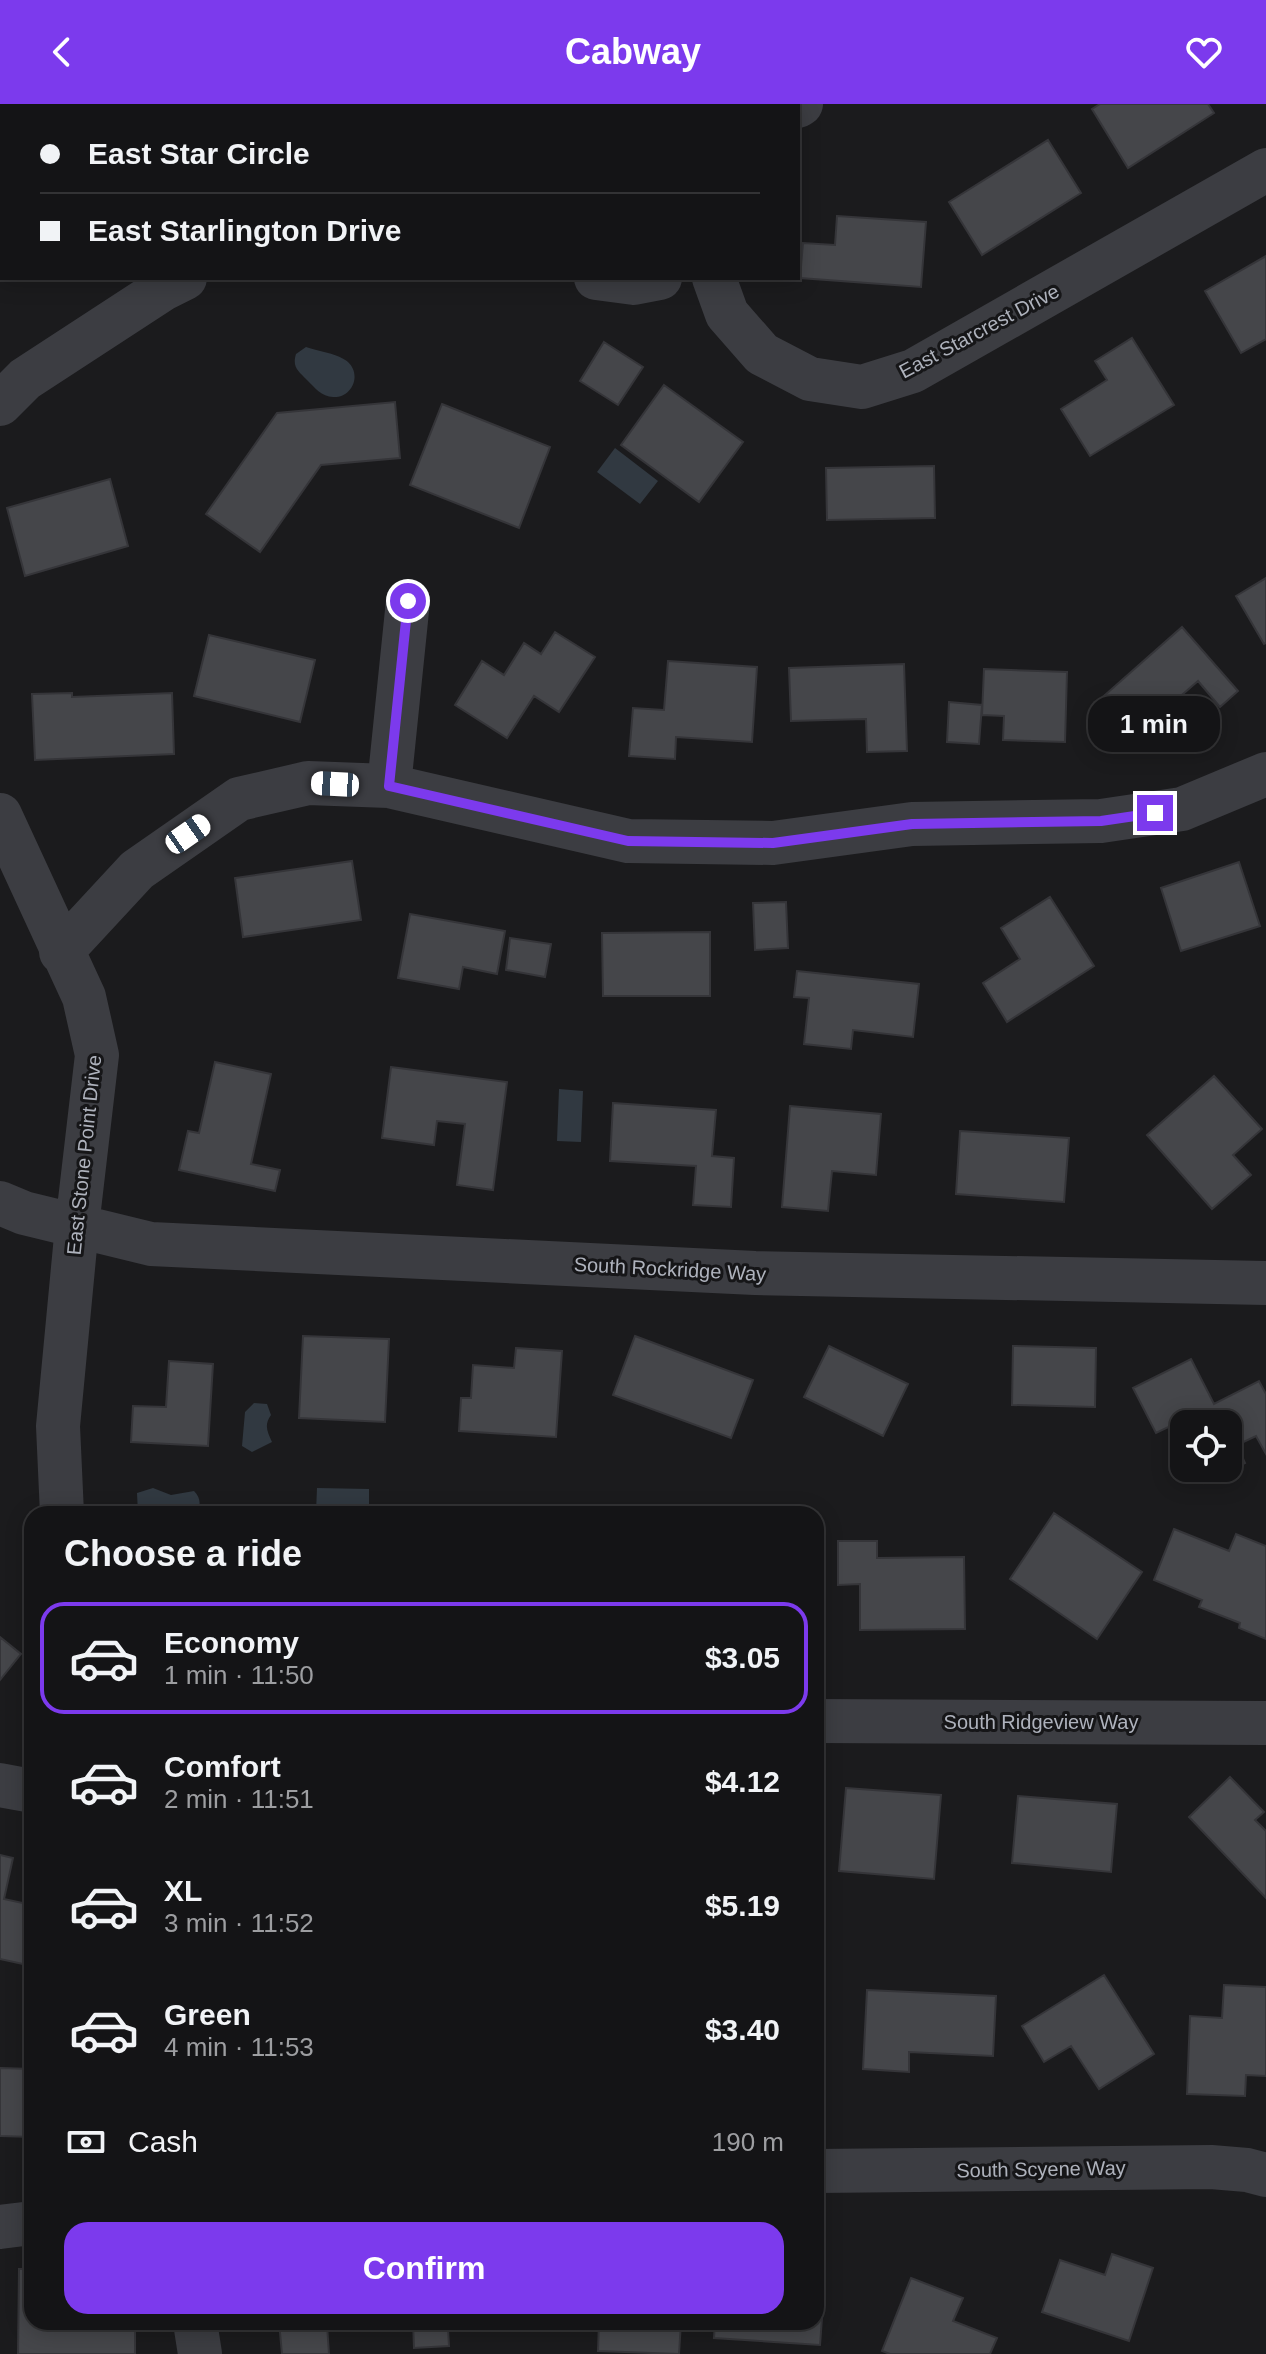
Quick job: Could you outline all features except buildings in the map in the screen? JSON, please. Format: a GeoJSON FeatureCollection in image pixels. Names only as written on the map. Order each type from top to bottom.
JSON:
{"type":"FeatureCollection","features":[{"type":"Feature","properties":{"kind":"street","name":"East Starcrest Drive"},"geometry":{"type":"LineString","coordinates":[[715,280],[727,314],[762,354],[810,379],[862,387],[913,371],[1266,170]]}},
{"type":"Feature","properties":{"kind":"street"},"geometry":{"type":"LineString","coordinates":[[0,404],[25,379],[181,280]]}},
{"type":"Feature","properties":{"kind":"street"},"geometry":{"type":"LineString","coordinates":[[611,280],[634,283],[650,280]]}},
{"type":"Feature","properties":{"kind":"street"},"geometry":{"type":"LineString","coordinates":[[389,786],[408,601]]}},
{"type":"Feature","properties":{"kind":"street"},"geometry":{"type":"LineString","coordinates":[[61,952],[137,870],[239,799],[308,783],[389,786],[628,841],[773,843],[912,824],[1101,821],[1182,809],[1266,774]]}},
{"type":"Feature","properties":{"kind":"street","name":"East Stone Point Drive"},"geometry":{"type":"LineString","coordinates":[[0,815],[84,997],[97,1055],[58,1426],[62,1506]]}},
{"type":"Feature","properties":{"kind":"street","name":"South Rockridge Way"},"geometry":{"type":"LineString","coordinates":[[0,1203],[24,1213],[151,1244],[676,1269],[1266,1283]]}},
{"type":"Feature","properties":{"kind":"street","name":"South Ridgeview Way"},"geometry":{"type":"LineString","coordinates":[[824,1721],[1266,1723]]}},
{"type":"Feature","properties":{"kind":"street"},"geometry":{"type":"LineString","coordinates":[[0,1785],[24,1790]]}},
{"type":"Feature","properties":{"kind":"street","name":"South Scyene Way"},"geometry":{"type":"LineString","coordinates":[[824,2171],[1211,2167],[1266,2175]]}},
{"type":"Feature","properties":{"kind":"street"},"geometry":{"type":"LineString","coordinates":[[0,2227],[24,2224]]}},
{"type":"Feature","properties":{"kind":"street"},"geometry":{"type":"LineString","coordinates":[[196,2330],[200,2354]]}},
{"type":"Feature","properties":{"kind":"shaded area"},"geometry":{"type":"Polygon","coordinates":[[[306,347],[348,362],[354,373],[350,390],[340,396],[329,397],[312,386],[295,366],[296,354],[306,347]]]}},
{"type":"Feature","properties":{"kind":"shaded area"},"geometry":{"type":"Polygon","coordinates":[[[615,448],[658,481],[640,504],[597,472],[615,448]]]}},
{"type":"Feature","properties":{"kind":"shaded area"},"geometry":{"type":"Polygon","coordinates":[[[559,1089],[583,1091],[581,1142],[557,1141],[559,1089]]]}},
{"type":"Feature","properties":{"kind":"shaded area"},"geometry":{"type":"Polygon","coordinates":[[[254,1403],[267,1404],[271,1415],[267,1428],[272,1442],[252,1452],[242,1446],[245,1412],[254,1403]]]}},
{"type":"Feature","properties":{"kind":"shaded area"},"geometry":{"type":"Polygon","coordinates":[[[153,1488],[171,1495],[194,1491],[199,1505],[138,1506],[137,1493],[153,1488]]]}},
{"type":"Feature","properties":{"kind":"shaded area"},"geometry":{"type":"Polygon","coordinates":[[[317,1488],[369,1489],[369,1506],[316,1506],[317,1488]]]}},
{"type":"Feature","properties":{"kind":"route"},"geometry":{"type":"LineString","coordinates":[[408,601],[389,786],[628,841],[773,843],[912,824],[1101,821],[1155,813]]}}]}
